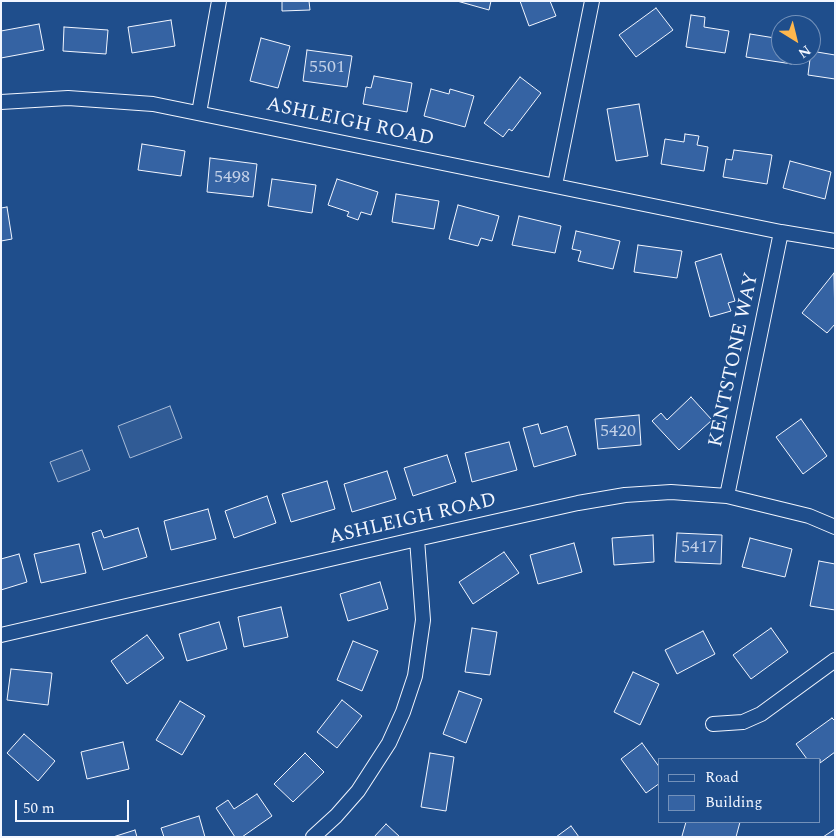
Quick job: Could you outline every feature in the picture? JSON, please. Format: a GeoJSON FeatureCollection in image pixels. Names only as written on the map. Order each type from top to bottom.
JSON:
{"type":"FeatureCollection","features":[{"type":"Feature","properties":{"kind":"street"},"geometry":{"type":"LineString","coordinates":[[199,113],[219,1]]}},
{"type":"Feature","properties":{"kind":"street"},"geometry":{"type":"LineString","coordinates":[[555,184],[592,1]]}},
{"type":"Feature","properties":{"kind":"street","name":"ASHLEIGH ROAD"},"geometry":{"type":"LineString","coordinates":[[1,102],[68,98],[153,104],[555,184],[781,232],[835,241]]}},
{"type":"Feature","properties":{"kind":"street","name":"KENTSTONE WAY"},"geometry":{"type":"LineString","coordinates":[[727,496],[781,232]]}},
{"type":"Feature","properties":{"kind":"street","name":"ASHLEIGH ROAD"},"geometry":{"type":"LineString","coordinates":[[1,635],[417,539],[578,503],[625,495],[671,492],[727,496],[801,514],[835,527]]}},
{"type":"Feature","properties":{"kind":"street"},"geometry":{"type":"LineString","coordinates":[[312,837],[336,816],[358,791],[389,743],[403,712],[415,676],[421,638],[422,578],[417,539]]}},
{"type":"Feature","properties":{"kind":"street"},"geometry":{"type":"LineString","coordinates":[[713,724],[743,722],[761,714],[835,660]]}},
{"type":"Feature","properties":{"kind":"shaded area"},"geometry":{"type":"Polygon","coordinates":[[[170,406],[182,438],[130,458],[118,426],[170,406]]]}},
{"type":"Feature","properties":{"kind":"shaded area"},"geometry":{"type":"Polygon","coordinates":[[[82,450],[90,470],[58,482],[50,462],[82,450]]]}},
{"type":"Feature","properties":{"kind":"building"},"geometry":{"type":"Polygon","coordinates":[[[282,1],[309,1],[310,10],[282,11],[282,1]]]}},
{"type":"Feature","properties":{"kind":"building"},"geometry":{"type":"Polygon","coordinates":[[[457,1],[491,1],[489,10],[457,1]]]}},
{"type":"Feature","properties":{"kind":"building"},"geometry":{"type":"Polygon","coordinates":[[[520,1],[550,1],[556,16],[529,26],[520,1]]]}},
{"type":"Feature","properties":{"kind":"building"},"geometry":{"type":"Polygon","coordinates":[[[656,8],[673,30],[636,57],[619,35],[656,8]]]}},
{"type":"Feature","properties":{"kind":"building"},"geometry":{"type":"Polygon","coordinates":[[[691,15],[705,17],[704,27],[729,31],[725,53],[686,47],[691,15]]]}},
{"type":"Feature","properties":{"kind":"building"},"geometry":{"type":"Polygon","coordinates":[[[171,20],[175,46],[132,53],[128,27],[171,20]]]}},
{"type":"Feature","properties":{"kind":"building"},"geometry":{"type":"Polygon","coordinates":[[[39,24],[44,50],[1,58],[1,31],[39,24]]]}},
{"type":"Feature","properties":{"kind":"building"},"geometry":{"type":"Polygon","coordinates":[[[64,27],[108,30],[106,54],[63,51],[64,27]]]}},
{"type":"Feature","properties":{"kind":"building"},"geometry":{"type":"Polygon","coordinates":[[[750,34],[771,37],[771,61],[746,57],[750,34]]]}},
{"type":"Feature","properties":{"kind":"building"},"geometry":{"type":"Polygon","coordinates":[[[261,38],[290,46],[278,88],[250,81],[261,38]]]}},
{"type":"Feature","properties":{"kind":"building"},"geometry":{"type":"Polygon","coordinates":[[[307,50],[352,56],[347,87],[303,81],[307,50]]]}},
{"type":"Feature","properties":{"kind":"building"},"geometry":{"type":"Polygon","coordinates":[[[821,53],[835,55],[835,79],[808,75],[809,65],[821,65],[821,53]]]}},
{"type":"Feature","properties":{"kind":"building"},"geometry":{"type":"Polygon","coordinates":[[[374,76],[412,83],[407,112],[363,104],[366,87],[371,88],[374,76]]]}},
{"type":"Feature","properties":{"kind":"building"},"geometry":{"type":"Polygon","coordinates":[[[520,77],[541,93],[512,131],[509,129],[503,137],[484,123],[520,77]]]}},
{"type":"Feature","properties":{"kind":"building"},"geometry":{"type":"Polygon","coordinates":[[[431,89],[449,94],[450,89],[474,96],[465,127],[424,116],[431,89]]]}},
{"type":"Feature","properties":{"kind":"building"},"geometry":{"type":"Polygon","coordinates":[[[639,104],[648,156],[616,161],[607,109],[639,104]]]}},
{"type":"Feature","properties":{"kind":"building"},"geometry":{"type":"Polygon","coordinates":[[[685,134],[699,136],[697,145],[708,147],[704,171],[661,164],[665,139],[684,142],[685,134]]]}},
{"type":"Feature","properties":{"kind":"building"},"geometry":{"type":"Polygon","coordinates":[[[142,144],[185,151],[181,176],[138,170],[142,144]]]}},
{"type":"Feature","properties":{"kind":"building"},"geometry":{"type":"Polygon","coordinates":[[[734,150],[772,155],[767,184],[723,177],[726,159],[732,160],[734,150]]]}},
{"type":"Feature","properties":{"kind":"building"},"geometry":{"type":"Polygon","coordinates":[[[210,158],[257,164],[253,197],[207,192],[210,158]]]}},
{"type":"Feature","properties":{"kind":"building"},"geometry":{"type":"Polygon","coordinates":[[[790,161],[831,172],[825,199],[783,188],[790,161]]]}},
{"type":"Feature","properties":{"kind":"building"},"geometry":{"type":"Polygon","coordinates":[[[272,179],[316,185],[312,213],[268,206],[272,179]]]}},
{"type":"Feature","properties":{"kind":"building"},"geometry":{"type":"Polygon","coordinates":[[[337,179],[378,192],[371,215],[361,212],[358,220],[347,216],[349,212],[328,205],[337,179]]]}},
{"type":"Feature","properties":{"kind":"building"},"geometry":{"type":"Polygon","coordinates":[[[396,194],[439,201],[434,229],[392,222],[396,194]]]}},
{"type":"Feature","properties":{"kind":"building"},"geometry":{"type":"Polygon","coordinates":[[[458,205],[499,216],[492,241],[481,238],[478,246],[449,239],[458,205]]]}},
{"type":"Feature","properties":{"kind":"building"},"geometry":{"type":"Polygon","coordinates":[[[7,207],[12,239],[1,241],[1,208],[7,207]]]}},
{"type":"Feature","properties":{"kind":"building"},"geometry":{"type":"Polygon","coordinates":[[[519,216],[561,226],[555,253],[512,245],[519,216]]]}},
{"type":"Feature","properties":{"kind":"building"},"geometry":{"type":"Polygon","coordinates":[[[576,231],[620,241],[613,269],[578,261],[581,251],[572,249],[576,231]]]}},
{"type":"Feature","properties":{"kind":"building"},"geometry":{"type":"Polygon","coordinates":[[[638,245],[682,251],[677,278],[634,272],[638,245]]]}},
{"type":"Feature","properties":{"kind":"building"},"geometry":{"type":"Polygon","coordinates":[[[721,254],[735,301],[728,303],[731,311],[710,317],[695,262],[721,254]]]}},
{"type":"Feature","properties":{"kind":"building"},"geometry":{"type":"Polygon","coordinates":[[[834,273],[835,324],[827,333],[802,313],[834,273]]]}},
{"type":"Feature","properties":{"kind":"building"},"geometry":{"type":"Polygon","coordinates":[[[691,397],[712,420],[679,450],[652,421],[661,413],[667,420],[691,397]]]}},
{"type":"Feature","properties":{"kind":"building"},"geometry":{"type":"Polygon","coordinates":[[[639,415],[641,445],[598,449],[595,419],[639,415]]]}},
{"type":"Feature","properties":{"kind":"building"},"geometry":{"type":"Polygon","coordinates":[[[801,419],[827,456],[803,474],[776,437],[801,419]]]}},
{"type":"Feature","properties":{"kind":"building"},"geometry":{"type":"Polygon","coordinates":[[[538,424],[541,434],[567,426],[576,455],[534,467],[523,428],[538,424]]]}},
{"type":"Feature","properties":{"kind":"building"},"geometry":{"type":"Polygon","coordinates":[[[509,442],[517,470],[472,482],[465,453],[509,442]]]}},
{"type":"Feature","properties":{"kind":"building"},"geometry":{"type":"Polygon","coordinates":[[[447,455],[456,482],[413,496],[404,468],[447,455]]]}},
{"type":"Feature","properties":{"kind":"building"},"geometry":{"type":"Polygon","coordinates":[[[387,471],[396,499],[352,512],[344,484],[387,471]]]}},
{"type":"Feature","properties":{"kind":"building"},"geometry":{"type":"Polygon","coordinates":[[[327,481],[335,509],[291,522],[282,494],[327,481]]]}},
{"type":"Feature","properties":{"kind":"building"},"geometry":{"type":"Polygon","coordinates":[[[267,496],[276,523],[234,538],[225,511],[267,496]]]}},
{"type":"Feature","properties":{"kind":"building"},"geometry":{"type":"Polygon","coordinates":[[[208,509],[216,539],[171,550],[164,521],[208,509]]]}},
{"type":"Feature","properties":{"kind":"building"},"geometry":{"type":"Polygon","coordinates":[[[138,528],[147,557],[103,570],[92,533],[101,530],[104,538],[138,528]]]}},
{"type":"Feature","properties":{"kind":"building"},"geometry":{"type":"Polygon","coordinates":[[[677,533],[722,535],[721,564],[675,562],[677,533]]]}},
{"type":"Feature","properties":{"kind":"building"},"geometry":{"type":"Polygon","coordinates":[[[653,535],[654,562],[614,565],[612,538],[653,535]]]}},
{"type":"Feature","properties":{"kind":"building"},"geometry":{"type":"Polygon","coordinates":[[[750,538],[792,549],[785,577],[742,567],[750,538]]]}},
{"type":"Feature","properties":{"kind":"building"},"geometry":{"type":"Polygon","coordinates":[[[574,543],[582,572],[538,584],[530,555],[574,543]]]}},
{"type":"Feature","properties":{"kind":"building"},"geometry":{"type":"Polygon","coordinates":[[[79,544],[86,573],[41,583],[34,554],[79,544]]]}},
{"type":"Feature","properties":{"kind":"building"},"geometry":{"type":"Polygon","coordinates":[[[504,552],[519,573],[473,604],[459,582],[504,552]]]}},
{"type":"Feature","properties":{"kind":"building"},"geometry":{"type":"Polygon","coordinates":[[[19,554],[27,582],[1,590],[1,559],[19,554]]]}},
{"type":"Feature","properties":{"kind":"building"},"geometry":{"type":"Polygon","coordinates":[[[819,561],[835,564],[835,610],[810,606],[819,561]]]}},
{"type":"Feature","properties":{"kind":"building"},"geometry":{"type":"Polygon","coordinates":[[[380,582],[388,609],[348,621],[340,594],[380,582]]]}},
{"type":"Feature","properties":{"kind":"building"},"geometry":{"type":"Polygon","coordinates":[[[281,607],[288,637],[244,647],[238,617],[281,607]]]}},
{"type":"Feature","properties":{"kind":"building"},"geometry":{"type":"Polygon","coordinates":[[[219,622],[227,649],[187,661],[179,634],[219,622]]]}},
{"type":"Feature","properties":{"kind":"building"},"geometry":{"type":"Polygon","coordinates":[[[472,628],[497,632],[490,675],[465,672],[472,628]]]}},
{"type":"Feature","properties":{"kind":"building"},"geometry":{"type":"Polygon","coordinates":[[[771,628],[788,652],[751,679],[733,655],[771,628]]]}},
{"type":"Feature","properties":{"kind":"building"},"geometry":{"type":"Polygon","coordinates":[[[703,631],[715,654],[677,674],[665,650],[703,631]]]}},
{"type":"Feature","properties":{"kind":"building"},"geometry":{"type":"Polygon","coordinates":[[[147,635],[164,658],[127,684],[111,661],[147,635]]]}},
{"type":"Feature","properties":{"kind":"building"},"geometry":{"type":"Polygon","coordinates":[[[353,641],[378,651],[362,691],[337,680],[353,641]]]}},
{"type":"Feature","properties":{"kind":"building"},"geometry":{"type":"Polygon","coordinates":[[[11,669],[52,673],[48,705],[7,700],[11,669]]]}},
{"type":"Feature","properties":{"kind":"building"},"geometry":{"type":"Polygon","coordinates":[[[633,672],[659,684],[640,725],[614,712],[633,672]]]}},
{"type":"Feature","properties":{"kind":"building"},"geometry":{"type":"Polygon","coordinates":[[[459,691],[482,699],[466,743],[443,734],[459,691]]]}},
{"type":"Feature","properties":{"kind":"building"},"geometry":{"type":"Polygon","coordinates":[[[342,700],[362,716],[337,748],[317,732],[342,700]]]}},
{"type":"Feature","properties":{"kind":"building"},"geometry":{"type":"Polygon","coordinates":[[[180,701],[205,716],[182,755],[156,740],[180,701]]]}},
{"type":"Feature","properties":{"kind":"building"},"geometry":{"type":"Polygon","coordinates":[[[832,718],[835,721],[835,752],[821,762],[821,758],[806,758],[796,744],[832,718]]]}},
{"type":"Feature","properties":{"kind":"building"},"geometry":{"type":"Polygon","coordinates":[[[24,734],[55,761],[38,781],[7,753],[24,734]]]}},
{"type":"Feature","properties":{"kind":"building"},"geometry":{"type":"Polygon","coordinates":[[[123,742],[129,769],[87,779],[81,752],[123,742]]]}},
{"type":"Feature","properties":{"kind":"building"},"geometry":{"type":"Polygon","coordinates":[[[642,743],[658,765],[658,784],[646,793],[621,759],[642,743]]]}},
{"type":"Feature","properties":{"kind":"building"},"geometry":{"type":"Polygon","coordinates":[[[305,753],[324,772],[293,802],[274,784],[305,753]]]}},
{"type":"Feature","properties":{"kind":"building"},"geometry":{"type":"Polygon","coordinates":[[[430,753],[454,757],[446,811],[421,807],[430,753]]]}},
{"type":"Feature","properties":{"kind":"building"},"geometry":{"type":"Polygon","coordinates":[[[257,794],[272,816],[242,837],[235,837],[216,808],[228,800],[234,809],[257,794]]]}},
{"type":"Feature","properties":{"kind":"building"},"geometry":{"type":"Polygon","coordinates":[[[199,816],[205,837],[164,837],[161,828],[199,816]]]}},
{"type":"Feature","properties":{"kind":"building"},"geometry":{"type":"Polygon","coordinates":[[[686,823],[740,823],[736,837],[682,836],[686,823]]]}},
{"type":"Feature","properties":{"kind":"building"},"geometry":{"type":"Polygon","coordinates":[[[386,824],[400,837],[374,837],[386,824]]]}},
{"type":"Feature","properties":{"kind":"building"},"geometry":{"type":"Polygon","coordinates":[[[571,826],[579,837],[556,837],[571,826]]]}},
{"type":"Feature","properties":{"kind":"building"},"geometry":{"type":"Polygon","coordinates":[[[835,829],[835,837],[823,837],[835,829]]]}},
{"type":"Feature","properties":{"kind":"building"},"geometry":{"type":"Polygon","coordinates":[[[135,830],[137,837],[113,837],[135,830]]]}}]}
